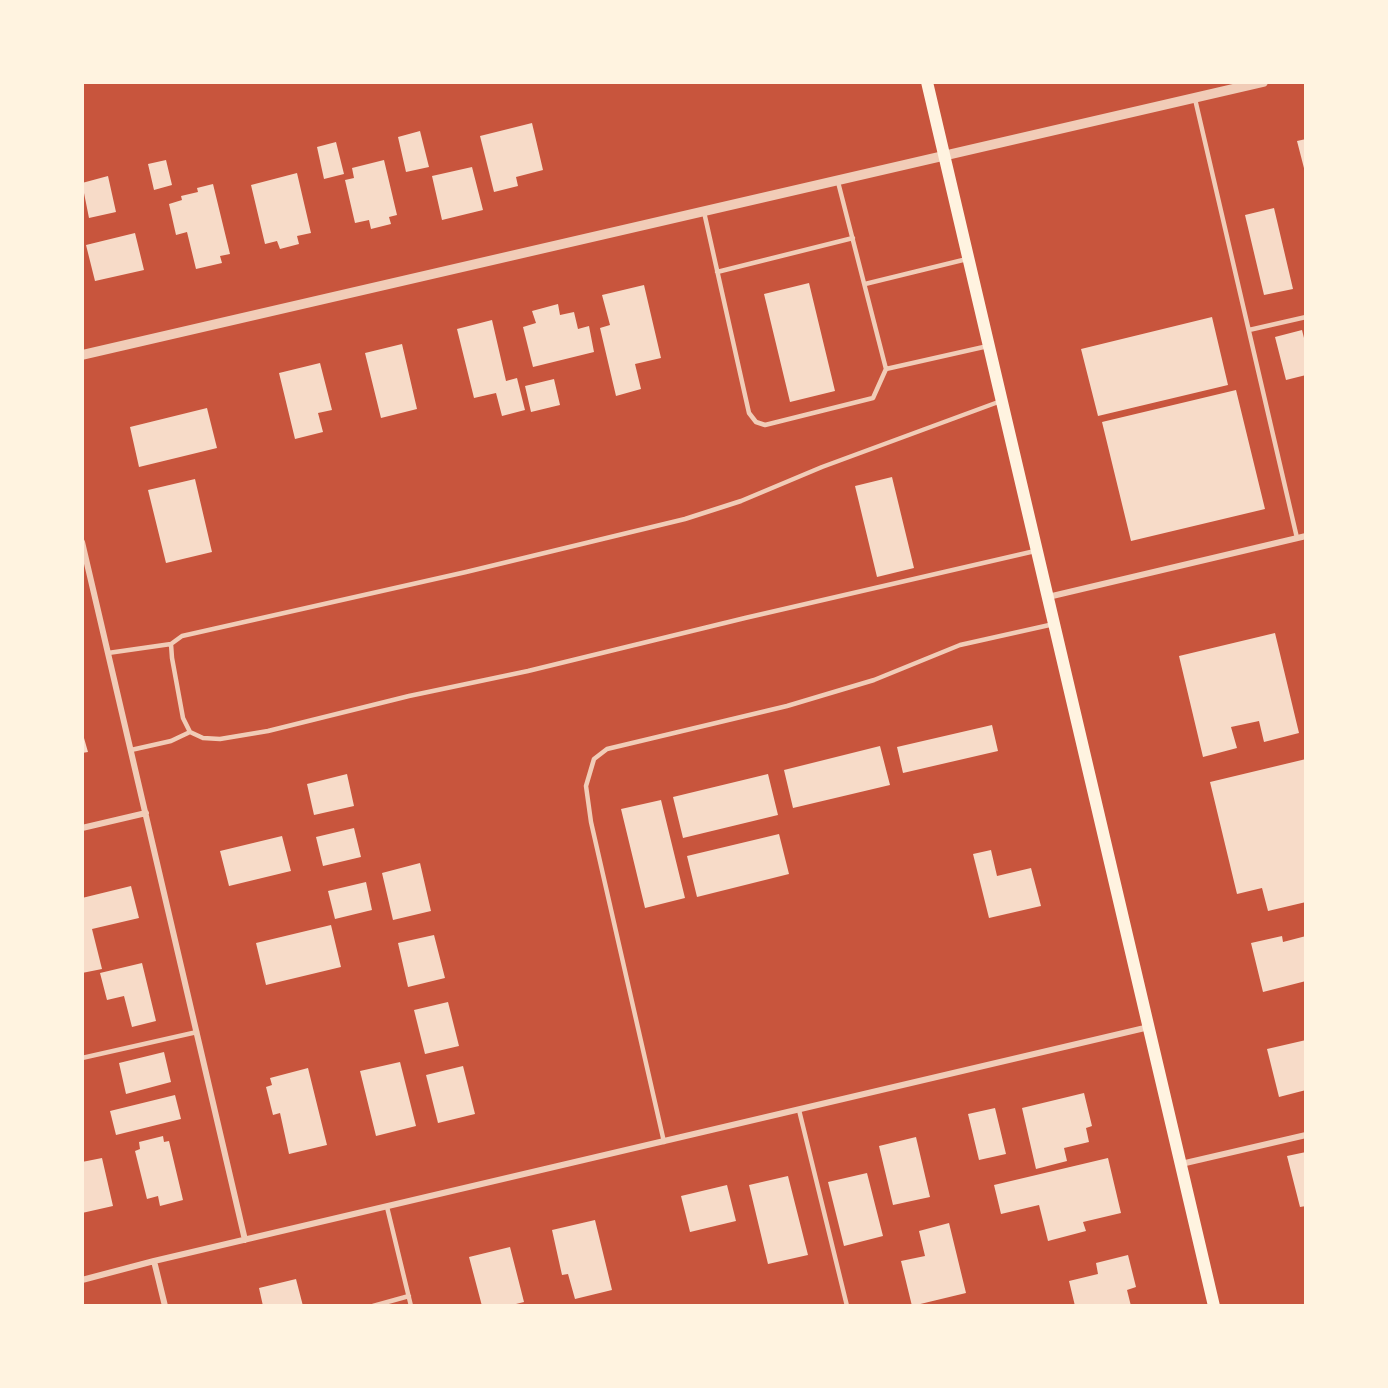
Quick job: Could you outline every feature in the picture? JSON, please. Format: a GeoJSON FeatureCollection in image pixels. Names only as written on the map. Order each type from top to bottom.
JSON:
{"type":"FeatureCollection","features":[{"type":"Feature","properties":{"kind":"main road"},"geometry":{"type":"LineString","coordinates":[[927,82],[1215,1305]]}},
{"type":"Feature","properties":{"kind":"street"},"geometry":{"type":"LineString","coordinates":[[82,355],[1263,82]]}},
{"type":"Feature","properties":{"kind":"street"},"geometry":{"type":"LineString","coordinates":[[1048,597],[1305,536]]}},
{"type":"Feature","properties":{"kind":"street"},"geometry":{"type":"LineString","coordinates":[[82,542],[245,1240]]}},
{"type":"Feature","properties":{"kind":"street"},"geometry":{"type":"LineString","coordinates":[[82,828],[146,813]]}},
{"type":"Feature","properties":{"kind":"street"},"geometry":{"type":"LineString","coordinates":[[82,1280],[1149,1028]]}},
{"type":"Feature","properties":{"kind":"street"},"geometry":{"type":"LineString","coordinates":[[1181,1164],[1305,1135]]}},
{"type":"Feature","properties":{"kind":"street"},"geometry":{"type":"LineString","coordinates":[[154,1262],[165,1305]]}},
{"type":"Feature","properties":{"kind":"lane"},"geometry":{"type":"LineString","coordinates":[[1195,99],[1297,538]]}},
{"type":"Feature","properties":{"kind":"lane"},"geometry":{"type":"LineString","coordinates":[[704,212],[748,413],[756,422],[765,425],[873,398],[885,369],[837,182]]}},
{"type":"Feature","properties":{"kind":"lane"},"geometry":{"type":"LineString","coordinates":[[717,272],[852,238]]}},
{"type":"Feature","properties":{"kind":"lane"},"geometry":{"type":"LineString","coordinates":[[865,284],[968,258]]}},
{"type":"Feature","properties":{"kind":"lane"},"geometry":{"type":"LineString","coordinates":[[1249,330],[1305,317]]}},
{"type":"Feature","properties":{"kind":"lane"},"geometry":{"type":"LineString","coordinates":[[885,369],[988,346]]}},
{"type":"Feature","properties":{"kind":"lane"},"geometry":{"type":"LineString","coordinates":[[108,653],[171,644],[182,636],[466,572],[685,519],[741,501],[822,467],[1001,401]]}},
{"type":"Feature","properties":{"kind":"lane"},"geometry":{"type":"LineString","coordinates":[[171,644],[183,718],[190,732],[203,738],[220,739],[268,731],[410,696],[528,671],[1037,550]]}},
{"type":"Feature","properties":{"kind":"lane"},"geometry":{"type":"LineString","coordinates":[[664,1142],[591,822],[586,786],[594,759],[607,748],[788,706],[874,680],[960,645],[1054,624]]}},
{"type":"Feature","properties":{"kind":"lane"},"geometry":{"type":"LineString","coordinates":[[131,750],[171,741],[190,732]]}},
{"type":"Feature","properties":{"kind":"lane"},"geometry":{"type":"LineString","coordinates":[[82,1058],[197,1032]]}},
{"type":"Feature","properties":{"kind":"lane"},"geometry":{"type":"LineString","coordinates":[[799,1110],[847,1305]]}},
{"type":"Feature","properties":{"kind":"lane"},"geometry":{"type":"LineString","coordinates":[[387,1207],[411,1305]]}},
{"type":"Feature","properties":{"kind":"lane"},"geometry":{"type":"LineString","coordinates":[[373,1305],[409,1296]]}},
{"type":"Feature","properties":{"kind":"building"},"geometry":{"type":"Polygon","coordinates":[[[532,123],[543,170],[516,177],[518,186],[494,192],[480,136],[532,123]]]}},
{"type":"Feature","properties":{"kind":"building"},"geometry":{"type":"Polygon","coordinates":[[[420,131],[429,167],[406,172],[398,137],[420,131]]]}},
{"type":"Feature","properties":{"kind":"building"},"geometry":{"type":"Polygon","coordinates":[[[1306,139],[1306,172],[1305,172],[1297,141],[1306,139]]]}},
{"type":"Feature","properties":{"kind":"building"},"geometry":{"type":"Polygon","coordinates":[[[336,142],[344,174],[324,179],[317,147],[336,142]]]}},
{"type":"Feature","properties":{"kind":"building"},"geometry":{"type":"Polygon","coordinates":[[[166,160],[172,185],[154,190],[148,164],[166,160]]]}},
{"type":"Feature","properties":{"kind":"building"},"geometry":{"type":"Polygon","coordinates":[[[384,160],[397,215],[389,217],[391,224],[371,229],[369,220],[355,223],[345,180],[354,178],[352,168],[384,160]]]}},
{"type":"Feature","properties":{"kind":"building"},"geometry":{"type":"Polygon","coordinates":[[[472,167],[483,210],[442,220],[432,176],[472,167]]]}},
{"type":"Feature","properties":{"kind":"building"},"geometry":{"type":"Polygon","coordinates":[[[297,173],[311,233],[297,236],[299,244],[280,249],[277,241],[265,244],[251,185],[297,173]]]}},
{"type":"Feature","properties":{"kind":"building"},"geometry":{"type":"Polygon","coordinates":[[[108,176],[116,212],[89,218],[82,183],[108,176]]]}},
{"type":"Feature","properties":{"kind":"building"},"geometry":{"type":"Polygon","coordinates":[[[213,184],[230,254],[220,256],[222,263],[196,269],[187,232],[176,235],[169,204],[182,200],[181,196],[198,192],[197,188],[213,184]]]}},
{"type":"Feature","properties":{"kind":"building"},"geometry":{"type":"Polygon","coordinates":[[[1274,208],[1293,289],[1264,295],[1245,215],[1274,208]]]}},
{"type":"Feature","properties":{"kind":"building"},"geometry":{"type":"Polygon","coordinates":[[[135,233],[144,270],[95,281],[86,245],[135,233]]]}},
{"type":"Feature","properties":{"kind":"building"},"geometry":{"type":"Polygon","coordinates":[[[809,283],[835,391],[790,402],[764,294],[809,283]]]}},
{"type":"Feature","properties":{"kind":"building"},"geometry":{"type":"Polygon","coordinates":[[[644,285],[661,358],[635,364],[641,389],[616,396],[600,328],[610,325],[602,295],[644,285]]]}},
{"type":"Feature","properties":{"kind":"building"},"geometry":{"type":"Polygon","coordinates":[[[558,304],[560,315],[574,312],[578,329],[589,326],[594,352],[533,367],[523,327],[536,323],[532,311],[558,304]]]}},
{"type":"Feature","properties":{"kind":"building"},"geometry":{"type":"Polygon","coordinates":[[[1212,317],[1228,385],[1098,416],[1081,349],[1212,317]]]}},
{"type":"Feature","properties":{"kind":"building"},"geometry":{"type":"Polygon","coordinates":[[[492,320],[506,381],[517,378],[525,410],[502,416],[496,393],[474,398],[457,329],[492,320]]]}},
{"type":"Feature","properties":{"kind":"building"},"geometry":{"type":"Polygon","coordinates":[[[1302,330],[1306,346],[1306,375],[1286,380],[1275,337],[1302,330]]]}},
{"type":"Feature","properties":{"kind":"building"},"geometry":{"type":"Polygon","coordinates":[[[402,344],[417,409],[381,418],[365,353],[402,344]]]}},
{"type":"Feature","properties":{"kind":"building"},"geometry":{"type":"Polygon","coordinates":[[[320,363],[332,410],[318,413],[323,432],[295,439],[279,373],[320,363]]]}},
{"type":"Feature","properties":{"kind":"building"},"geometry":{"type":"Polygon","coordinates":[[[554,379],[560,405],[531,412],[525,386],[554,379]]]}},
{"type":"Feature","properties":{"kind":"building"},"geometry":{"type":"Polygon","coordinates":[[[1236,390],[1265,509],[1131,541],[1102,422],[1236,390]]]}},
{"type":"Feature","properties":{"kind":"building"},"geometry":{"type":"Polygon","coordinates":[[[207,408],[217,448],[139,467],[130,427],[207,408]]]}},
{"type":"Feature","properties":{"kind":"building"},"geometry":{"type":"Polygon","coordinates":[[[892,477],[914,568],[877,577],[855,486],[892,477]]]}},
{"type":"Feature","properties":{"kind":"building"},"geometry":{"type":"Polygon","coordinates":[[[195,479],[212,552],[166,563],[148,490],[195,479]]]}},
{"type":"Feature","properties":{"kind":"building"},"geometry":{"type":"Polygon","coordinates":[[[1275,633],[1299,733],[1264,742],[1259,721],[1231,727],[1237,748],[1203,757],[1179,656],[1275,633]]]}},
{"type":"Feature","properties":{"kind":"building"},"geometry":{"type":"Polygon","coordinates":[[[992,725],[998,751],[903,773],[897,747],[992,725]]]}},
{"type":"Feature","properties":{"kind":"building"},"geometry":{"type":"Polygon","coordinates":[[[82,731],[88,752],[82,753],[82,731]]]}},
{"type":"Feature","properties":{"kind":"building"},"geometry":{"type":"Polygon","coordinates":[[[880,746],[890,785],[793,808],[784,770],[880,746]]]}},
{"type":"Feature","properties":{"kind":"building"},"geometry":{"type":"Polygon","coordinates":[[[1306,759],[1306,902],[1268,911],[1262,888],[1237,894],[1210,782],[1306,759]]]}},
{"type":"Feature","properties":{"kind":"building"},"geometry":{"type":"Polygon","coordinates":[[[347,774],[354,806],[314,815],[307,784],[347,774]]]}},
{"type":"Feature","properties":{"kind":"building"},"geometry":{"type":"Polygon","coordinates":[[[768,774],[778,815],[683,838],[673,797],[768,774]]]}},
{"type":"Feature","properties":{"kind":"building"},"geometry":{"type":"Polygon","coordinates":[[[661,800],[685,898],[645,908],[621,809],[661,800]]]}},
{"type":"Feature","properties":{"kind":"building"},"geometry":{"type":"Polygon","coordinates":[[[354,828],[361,857],[323,866],[316,837],[354,828]]]}},
{"type":"Feature","properties":{"kind":"building"},"geometry":{"type":"Polygon","coordinates":[[[779,834],[789,874],[697,897],[687,856],[779,834]]]}},
{"type":"Feature","properties":{"kind":"building"},"geometry":{"type":"Polygon","coordinates":[[[282,836],[291,871],[229,886],[220,851],[282,836]]]}},
{"type":"Feature","properties":{"kind":"building"},"geometry":{"type":"Polygon","coordinates":[[[991,850],[997,876],[1031,868],[1041,906],[989,918],[973,854],[991,850]]]}},
{"type":"Feature","properties":{"kind":"building"},"geometry":{"type":"Polygon","coordinates":[[[420,863],[431,911],[393,920],[382,873],[420,863]]]}},
{"type":"Feature","properties":{"kind":"building"},"geometry":{"type":"Polygon","coordinates":[[[366,882],[372,910],[335,919],[328,891],[366,882]]]}},
{"type":"Feature","properties":{"kind":"building"},"geometry":{"type":"Polygon","coordinates":[[[131,886],[139,918],[92,929],[102,969],[82,973],[82,898],[131,886]]]}},
{"type":"Feature","properties":{"kind":"building"},"geometry":{"type":"Polygon","coordinates":[[[331,925],[341,967],[266,985],[256,943],[331,925]]]}},
{"type":"Feature","properties":{"kind":"building"},"geometry":{"type":"Polygon","coordinates":[[[434,935],[445,978],[408,987],[398,943],[434,935]]]}},
{"type":"Feature","properties":{"kind":"building"},"geometry":{"type":"Polygon","coordinates":[[[1282,936],[1283,942],[1306,936],[1306,981],[1263,992],[1251,943],[1282,936]]]}},
{"type":"Feature","properties":{"kind":"building"},"geometry":{"type":"Polygon","coordinates":[[[142,963],[156,1021],[132,1027],[124,996],[107,1000],[100,973],[142,963]]]}},
{"type":"Feature","properties":{"kind":"building"},"geometry":{"type":"Polygon","coordinates":[[[448,1002],[459,1046],[425,1054],[414,1010],[448,1002]]]}},
{"type":"Feature","properties":{"kind":"building"},"geometry":{"type":"Polygon","coordinates":[[[1306,1040],[1306,1090],[1279,1097],[1267,1049],[1306,1040]]]}},
{"type":"Feature","properties":{"kind":"building"},"geometry":{"type":"Polygon","coordinates":[[[164,1052],[171,1082],[126,1094],[119,1063],[164,1052]]]}},
{"type":"Feature","properties":{"kind":"building"},"geometry":{"type":"Polygon","coordinates":[[[400,1062],[416,1126],[376,1136],[360,1071],[400,1062]]]}},
{"type":"Feature","properties":{"kind":"building"},"geometry":{"type":"Polygon","coordinates":[[[463,1066],[475,1114],[438,1123],[426,1075],[463,1066]]]}},
{"type":"Feature","properties":{"kind":"building"},"geometry":{"type":"Polygon","coordinates":[[[308,1068],[327,1145],[289,1154],[280,1113],[273,1115],[266,1087],[272,1085],[270,1078],[308,1068]]]}},
{"type":"Feature","properties":{"kind":"building"},"geometry":{"type":"Polygon","coordinates":[[[1084,1093],[1092,1126],[1086,1128],[1089,1142],[1064,1148],[1067,1161],[1036,1169],[1022,1108],[1084,1093]]]}},
{"type":"Feature","properties":{"kind":"building"},"geometry":{"type":"Polygon","coordinates":[[[175,1095],[181,1119],[116,1135],[110,1111],[175,1095]]]}},
{"type":"Feature","properties":{"kind":"building"},"geometry":{"type":"Polygon","coordinates":[[[995,1108],[1006,1154],[979,1160],[968,1114],[995,1108]]]}},
{"type":"Feature","properties":{"kind":"building"},"geometry":{"type":"Polygon","coordinates":[[[163,1136],[164,1142],[169,1141],[183,1200],[160,1206],[158,1196],[147,1199],[135,1151],[140,1149],[139,1142],[163,1136]]]}},
{"type":"Feature","properties":{"kind":"building"},"geometry":{"type":"Polygon","coordinates":[[[916,1137],[930,1197],[893,1205],[879,1146],[916,1137]]]}},
{"type":"Feature","properties":{"kind":"building"},"geometry":{"type":"Polygon","coordinates":[[[1306,1152],[1306,1206],[1300,1207],[1287,1156],[1306,1152]]]}},
{"type":"Feature","properties":{"kind":"building"},"geometry":{"type":"Polygon","coordinates":[[[102,1158],[113,1206],[82,1213],[82,1162],[102,1158]]]}},
{"type":"Feature","properties":{"kind":"building"},"geometry":{"type":"Polygon","coordinates":[[[1108,1158],[1121,1213],[1083,1222],[1086,1231],[1048,1241],[1039,1205],[1001,1214],[994,1185],[1108,1158]]]}},
{"type":"Feature","properties":{"kind":"building"},"geometry":{"type":"Polygon","coordinates":[[[867,1173],[883,1236],[844,1246],[828,1182],[867,1173]]]}},
{"type":"Feature","properties":{"kind":"building"},"geometry":{"type":"Polygon","coordinates":[[[788,1176],[808,1255],[768,1264],[749,1185],[788,1176]]]}},
{"type":"Feature","properties":{"kind":"building"},"geometry":{"type":"Polygon","coordinates":[[[727,1185],[736,1221],[690,1232],[681,1196],[727,1185]]]}},
{"type":"Feature","properties":{"kind":"building"},"geometry":{"type":"Polygon","coordinates":[[[595,1220],[612,1290],[575,1299],[568,1274],[562,1275],[552,1230],[595,1220]]]}},
{"type":"Feature","properties":{"kind":"building"},"geometry":{"type":"Polygon","coordinates":[[[949,1223],[966,1293],[912,1306],[901,1261],[925,1256],[919,1231],[949,1223]]]}},
{"type":"Feature","properties":{"kind":"building"},"geometry":{"type":"Polygon","coordinates":[[[510,1247],[524,1302],[508,1306],[482,1306],[469,1257],[510,1247]]]}},
{"type":"Feature","properties":{"kind":"building"},"geometry":{"type":"Polygon","coordinates":[[[1128,1255],[1136,1287],[1127,1290],[1131,1306],[1075,1306],[1069,1281],[1098,1274],[1096,1263],[1128,1255]]]}},
{"type":"Feature","properties":{"kind":"building"},"geometry":{"type":"Polygon","coordinates":[[[296,1279],[303,1306],[263,1306],[259,1288],[296,1279]]]}}]}
